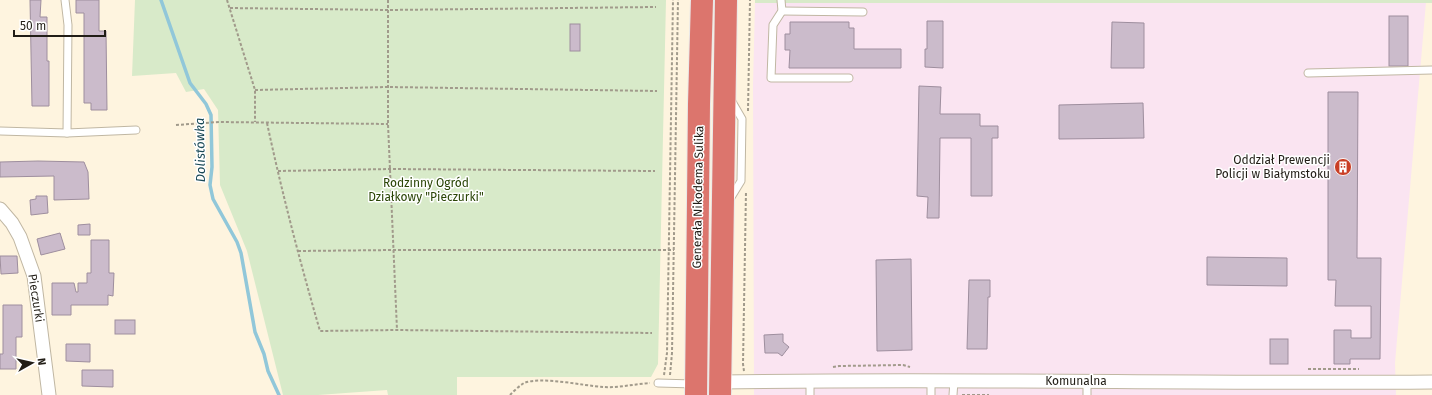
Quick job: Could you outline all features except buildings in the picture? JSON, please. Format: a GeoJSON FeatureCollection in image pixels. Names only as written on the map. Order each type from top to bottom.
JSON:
{"type":"FeatureCollection","features":[{"type":"Feature","properties":{"kind":"highway"},"geometry":{"type":"LineString","coordinates":[[692,0],[691,23],[699,104]]}},
{"type":"Feature","properties":{"kind":"highway","name":"Generała Nikodema Sulika"},"geometry":{"type":"LineString","coordinates":[[696,389],[699,104],[702,0]]}},
{"type":"Feature","properties":{"kind":"highway","name":"Generała Nikodema Sulika"},"geometry":{"type":"LineString","coordinates":[[720,389],[726,0]]}},
{"type":"Feature","properties":{"kind":"highway"},"geometry":{"type":"LineString","coordinates":[[724,53],[735,0]]}},
{"type":"Feature","properties":{"kind":"street","name":"Pieczurki"},"geometry":{"type":"LineString","coordinates":[[0,208],[12,223],[20,237],[29,258],[34,276],[49,395]]}},
{"type":"Feature","properties":{"kind":"street","name":"Komunalna"},"geometry":{"type":"LineString","coordinates":[[720,389],[810,382],[1432,382]]}},
{"type":"Feature","properties":{"kind":"lane"},"geometry":{"type":"LineString","coordinates":[[65,0],[68,25],[67,133]]}},
{"type":"Feature","properties":{"kind":"lane"},"geometry":{"type":"LineString","coordinates":[[781,0],[782,11],[773,25],[771,78],[849,78]]}},
{"type":"Feature","properties":{"kind":"lane"},"geometry":{"type":"LineString","coordinates":[[782,11],[863,12]]}},
{"type":"Feature","properties":{"kind":"lane"},"geometry":{"type":"LineString","coordinates":[[1308,73],[1432,70]]}},
{"type":"Feature","properties":{"kind":"lane"},"geometry":{"type":"LineString","coordinates":[[0,131],[67,133],[136,130]]}},
{"type":"Feature","properties":{"kind":"lane"},"geometry":{"type":"LineString","coordinates":[[931,381],[931,395]]}},
{"type":"Feature","properties":{"kind":"lane"},"geometry":{"type":"LineString","coordinates":[[953,395],[954,381]]}},
{"type":"Feature","properties":{"kind":"lane"},"geometry":{"type":"LineString","coordinates":[[1087,381],[1087,395]]}},
{"type":"Feature","properties":{"kind":"lane"},"geometry":{"type":"LineString","coordinates":[[810,382],[810,395]]}},
{"type":"Feature","properties":{"kind":"lane"},"geometry":{"type":"LineString","coordinates":[[658,383],[696,389]]}},
{"type":"Feature","properties":{"kind":"path"},"geometry":{"type":"LineString","coordinates":[[227,0],[255,90],[255,122]]}},
{"type":"Feature","properties":{"kind":"path"},"geometry":{"type":"LineString","coordinates":[[388,0],[388,124],[397,330]]}},
{"type":"Feature","properties":{"kind":"path"},"geometry":{"type":"LineString","coordinates":[[664,377],[667,353],[673,0]]}},
{"type":"Feature","properties":{"kind":"path"},"geometry":{"type":"LineString","coordinates":[[670,376],[672,353],[678,0]]}},
{"type":"Feature","properties":{"kind":"path"},"geometry":{"type":"LineString","coordinates":[[230,8],[388,10],[656,6]]}},
{"type":"Feature","properties":{"kind":"path"},"geometry":{"type":"LineString","coordinates":[[255,90],[388,87],[657,91]]}},
{"type":"Feature","properties":{"kind":"path"},"geometry":{"type":"LineString","coordinates":[[176,125],[217,122],[388,124]]}},
{"type":"Feature","properties":{"kind":"path"},"geometry":{"type":"LineString","coordinates":[[267,123],[298,252],[320,331],[397,330],[652,333]]}},
{"type":"Feature","properties":{"kind":"path"},"geometry":{"type":"LineString","coordinates":[[278,171],[390,169],[655,171]]}},
{"type":"Feature","properties":{"kind":"path"},"geometry":{"type":"LineString","coordinates":[[298,252],[394,250],[674,250]]}},
{"type":"Feature","properties":{"kind":"path"},"geometry":{"type":"LineString","coordinates":[[1312,369],[1313,364]]}},
{"type":"Feature","properties":{"kind":"path"},"geometry":{"type":"LineString","coordinates":[[830,368],[839,366],[903,365],[915,369]]}},
{"type":"Feature","properties":{"kind":"path"},"geometry":{"type":"LineString","coordinates":[[510,395],[524,384],[536,381],[565,382],[603,387],[622,387],[634,384],[658,383]]}},
{"type":"Feature","properties":{"kind":"shaded area"},"geometry":{"type":"Polygon","coordinates":[[[1426,2],[1395,363],[1396,395],[754,395],[753,85],[755,3],[1426,2]]]}},
{"type":"Feature","properties":{"kind":"green space","name":"Rodzinny Ogród Działkowy \"Pieczurki\""},"geometry":{"type":"Polygon","coordinates":[[[135,0],[666,0],[658,364],[651,377],[457,377],[457,395],[388,395],[387,390],[318,395],[283,395],[247,251],[220,185],[218,110],[204,89],[186,92],[176,73],[132,76],[135,0]]]}},
{"type":"Feature","properties":{"kind":"green space"},"geometry":{"type":"Polygon","coordinates":[[[755,0],[1432,0],[1432,3],[755,3],[755,0]]]}},
{"type":"Feature","properties":{"kind":"waterway","name":"Dolistówka"},"geometry":{"type":"LineString","coordinates":[[161,0],[190,83],[206,104],[211,115],[212,167],[210,185],[213,199],[237,242],[241,253],[255,332],[264,354],[268,371],[279,395]]}},
{"type":"Feature","properties":{"kind":"place","name":"Oddział Prewencji Policji w Białymstoku"},"geometry":{"type":"Point","coordinates":[1343,167]}}]}
